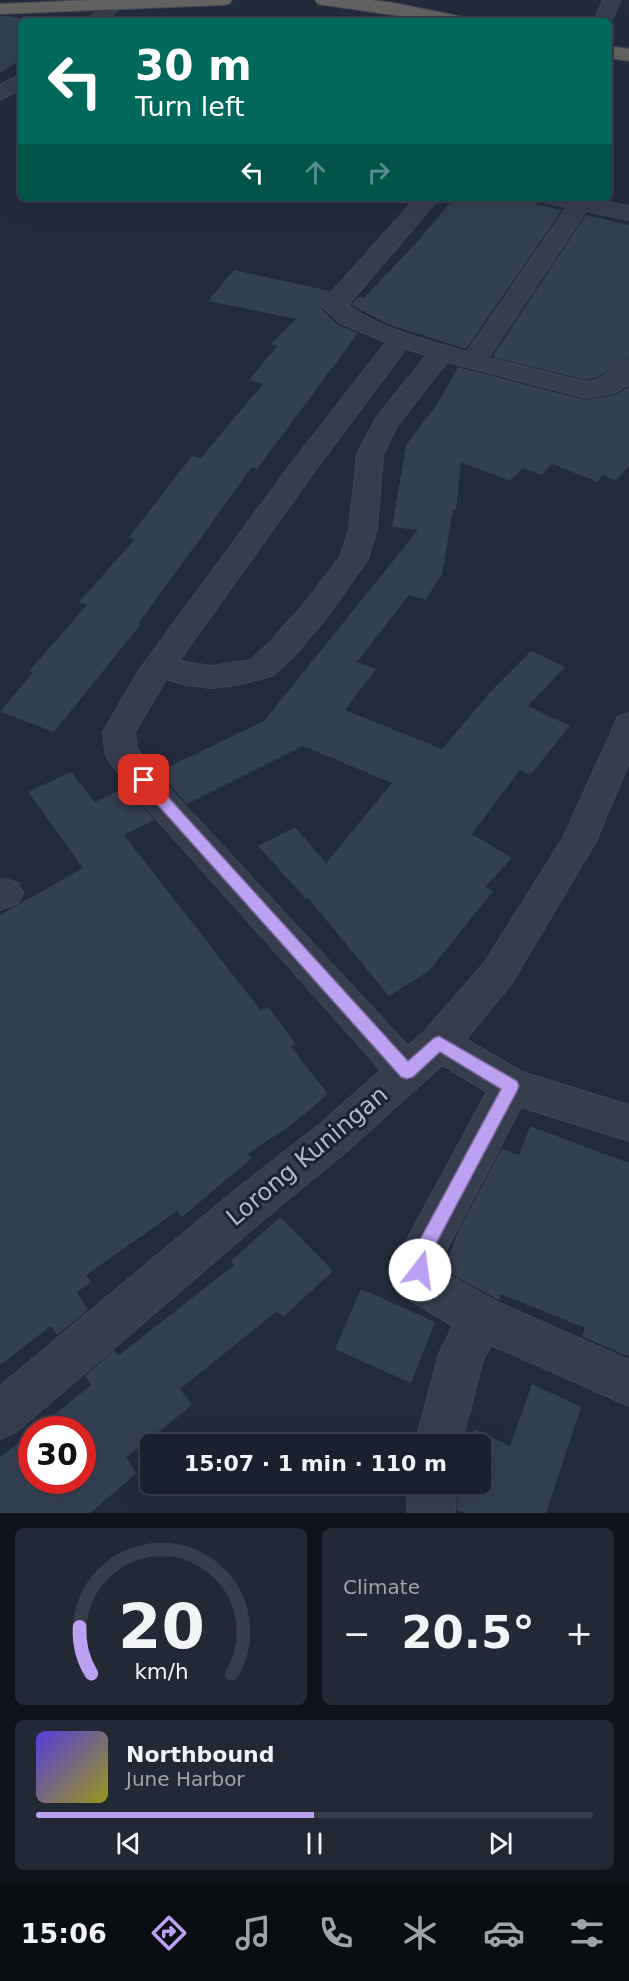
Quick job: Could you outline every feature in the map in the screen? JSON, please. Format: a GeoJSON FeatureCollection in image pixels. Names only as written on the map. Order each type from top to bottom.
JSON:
{"type":"FeatureCollection","features":[{"type":"Feature","properties":{"kind":"highway"},"geometry":{"type":"LineString","coordinates":[[0,9],[223,0]]}},
{"type":"Feature","properties":{"kind":"highway"},"geometry":{"type":"LineString","coordinates":[[324,0],[394,8],[442,18]]}},
{"type":"Feature","properties":{"kind":"highway"},"geometry":{"type":"LineString","coordinates":[[612,52],[629,55]]}},
{"type":"Feature","properties":{"kind":"street"},"geometry":{"type":"LineString","coordinates":[[604,18],[612,0]]}},
{"type":"Feature","properties":{"kind":"street"},"geometry":{"type":"LineString","coordinates":[[99,18],[114,5]]}},
{"type":"Feature","properties":{"kind":"street"},"geometry":{"type":"LineString","coordinates":[[0,94],[18,82]]}},
{"type":"Feature","properties":{"kind":"street"},"geometry":{"type":"LineString","coordinates":[[425,201],[338,299],[335,307],[339,312],[353,321],[401,338],[565,386],[595,391],[611,385],[629,368]]}},
{"type":"Feature","properties":{"kind":"street"},"geometry":{"type":"LineString","coordinates":[[566,201],[629,213]]}},
{"type":"Feature","properties":{"kind":"street"},"geometry":{"type":"LineString","coordinates":[[474,360],[580,204]]}},
{"type":"Feature","properties":{"kind":"street"},"geometry":{"type":"LineString","coordinates":[[401,338],[301,470],[160,666],[119,732],[121,752],[155,795],[407,1072]]}},
{"type":"Feature","properties":{"kind":"street"},"geometry":{"type":"LineString","coordinates":[[160,666],[186,674],[211,677],[237,674],[261,668],[282,649],[354,559],[363,529],[370,455],[385,424],[443,351]]}},
{"type":"Feature","properties":{"kind":"street","name":"Lorong Kuningan"},"geometry":{"type":"LineString","coordinates":[[0,1416],[248,1206],[333,1138],[439,1043],[498,973],[578,843],[629,725]]}},
{"type":"Feature","properties":{"kind":"street"},"geometry":{"type":"LineString","coordinates":[[439,1043],[511,1086],[629,1124]]}},
{"type":"Feature","properties":{"kind":"street"},"geometry":{"type":"LineString","coordinates":[[511,1086],[419,1258],[425,1285],[481,1318],[629,1383]]}},
{"type":"Feature","properties":{"kind":"street"},"geometry":{"type":"LineString","coordinates":[[441,1434],[462,1354],[481,1318]]}},
{"type":"Feature","properties":{"kind":"street"},"geometry":{"type":"LineString","coordinates":[[431,1513],[432,1494]]}},
{"type":"Feature","properties":{"kind":"building"},"geometry":{"type":"Polygon","coordinates":[[[0,16],[10,16],[18,18],[18,62],[0,73],[0,16]]]}},
{"type":"Feature","properties":{"kind":"building"},"geometry":{"type":"Polygon","coordinates":[[[451,201],[524,201],[562,210],[466,349],[390,325],[351,305],[358,297],[364,298],[417,242],[451,201]]]}},
{"type":"Feature","properties":{"kind":"building"},"geometry":{"type":"Polygon","coordinates":[[[586,215],[629,225],[629,358],[598,377],[586,380],[492,357],[586,215]]]}},
{"type":"Feature","properties":{"kind":"building"},"geometry":{"type":"Polygon","coordinates":[[[234,270],[330,291],[321,309],[338,325],[358,333],[257,469],[252,467],[139,623],[141,624],[54,732],[0,712],[33,672],[29,671],[87,605],[79,602],[135,539],[129,537],[192,456],[201,458],[263,384],[249,380],[277,346],[271,344],[296,319],[208,301],[234,270]]]}},
{"type":"Feature","properties":{"kind":"building"},"geometry":{"type":"Polygon","coordinates":[[[458,367],[585,400],[614,395],[629,387],[629,466],[616,481],[603,475],[598,482],[552,464],[542,475],[523,468],[510,481],[461,462],[456,509],[453,509],[442,575],[425,600],[409,595],[357,662],[376,669],[345,710],[442,749],[492,690],[531,651],[565,667],[528,706],[570,726],[530,775],[520,770],[472,834],[512,858],[485,887],[493,891],[429,971],[389,996],[308,898],[306,899],[258,846],[295,827],[326,863],[392,783],[303,746],[187,804],[158,772],[264,721],[418,530],[392,527],[406,445],[438,403],[458,367]]]}},
{"type":"Feature","properties":{"kind":"building"},"geometry":{"type":"Polygon","coordinates":[[[71,772],[95,802],[127,787],[154,820],[124,835],[261,1011],[268,1007],[296,1044],[291,1047],[328,1094],[290,1126],[247,1154],[252,1158],[182,1217],[177,1211],[86,1275],[91,1282],[77,1292],[88,1310],[57,1335],[51,1326],[0,1365],[0,915],[83,868],[28,792],[71,772]]]}},
{"type":"Feature","properties":{"kind":"building"},"geometry":{"type":"Polygon","coordinates":[[[530,1126],[629,1163],[629,1357],[582,1336],[585,1328],[501,1294],[499,1300],[444,1270],[458,1232],[502,1148],[519,1155],[530,1126]]]}},
{"type":"Feature","properties":{"kind":"building"},"geometry":{"type":"Polygon","coordinates":[[[280,1217],[333,1271],[283,1317],[277,1311],[180,1389],[192,1405],[156,1434],[140,1434],[140,1447],[126,1458],[137,1473],[90,1513],[0,1513],[0,1457],[18,1443],[18,1494],[96,1494],[96,1416],[52,1416],[91,1385],[85,1376],[114,1350],[118,1356],[234,1265],[231,1261],[280,1217]]]}},
{"type":"Feature","properties":{"kind":"building"},"geometry":{"type":"Polygon","coordinates":[[[361,1289],[435,1322],[411,1383],[335,1349],[361,1289]]]}},
{"type":"Feature","properties":{"kind":"building"},"geometry":{"type":"Polygon","coordinates":[[[532,1384],[581,1407],[546,1513],[464,1513],[457,1510],[458,1494],[491,1494],[491,1437],[510,1446],[532,1384]]]}},
{"type":"Feature","properties":{"kind":"building"},"geometry":{"type":"Polygon","coordinates":[[[474,1429],[485,1434],[472,1434],[474,1429]]]}},
{"type":"Feature","properties":{"kind":"route"},"geometry":{"type":"LineString","coordinates":[[144,780],[155,795],[407,1072],[439,1043],[511,1086],[419,1258],[420,1270]]}}]}
